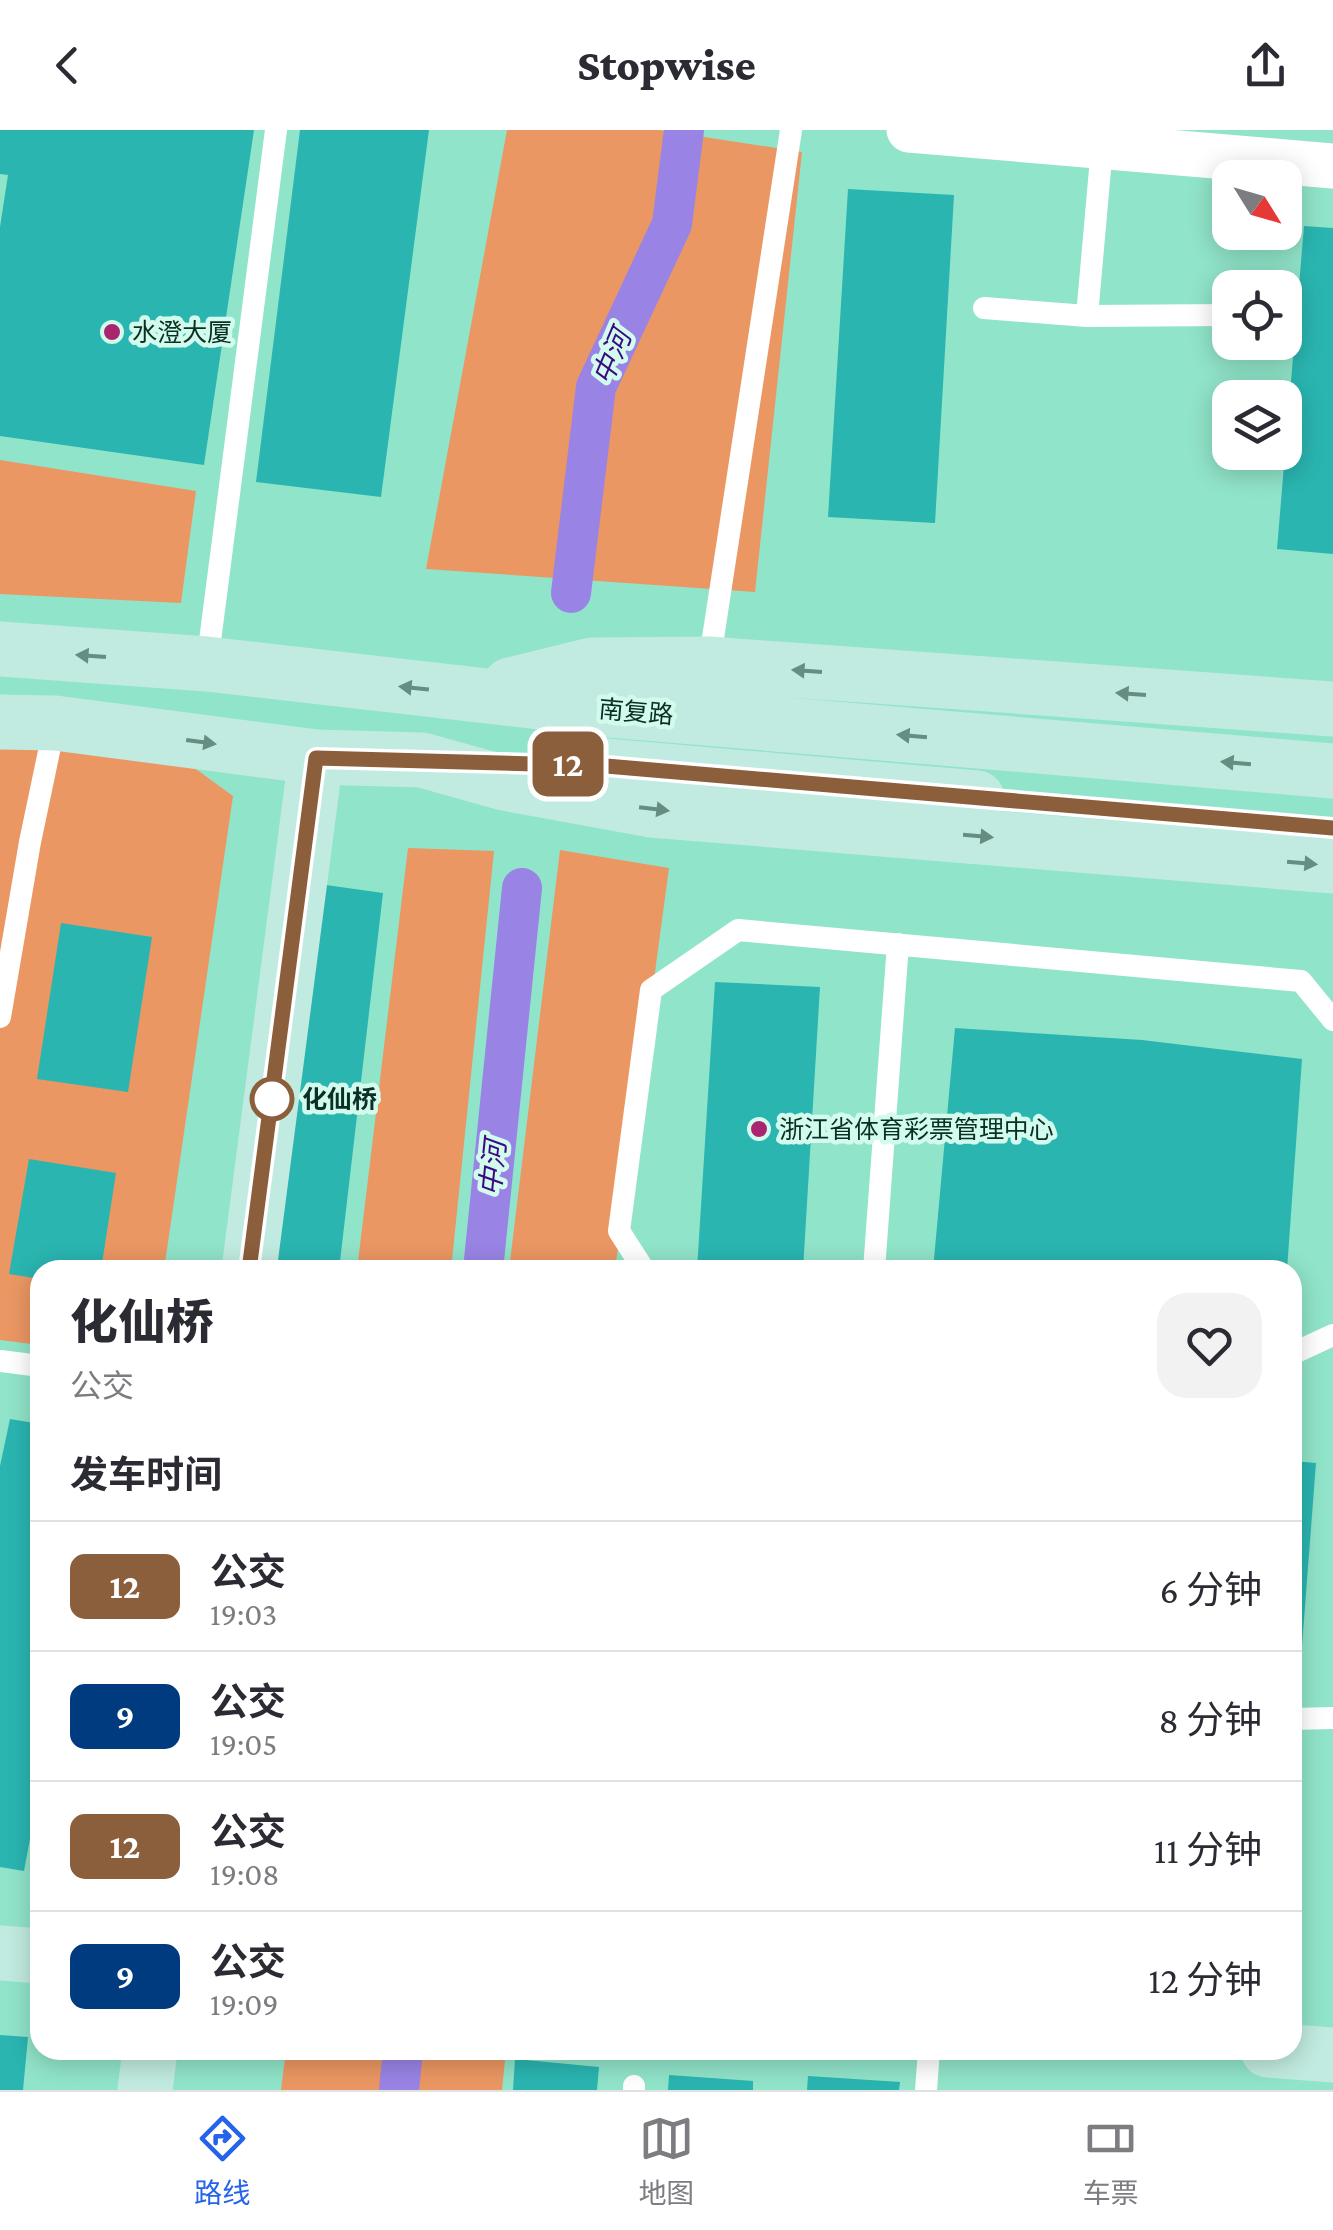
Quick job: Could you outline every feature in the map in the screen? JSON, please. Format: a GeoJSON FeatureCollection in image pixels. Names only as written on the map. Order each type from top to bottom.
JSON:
{"type":"FeatureCollection","features":[{"type":"Feature","properties":{"kind":"main road","name":"南复路"},"geometry":{"type":"LineString","coordinates":[[0,649],[206,664],[629,712],[1333,771]]}},
{"type":"Feature","properties":{"kind":"main road"},"geometry":{"type":"LineString","coordinates":[[473,694],[592,665],[709,664],[1333,708]]}},
{"type":"Feature","properties":{"kind":"main road"},"geometry":{"type":"LineString","coordinates":[[0,722],[55,723],[316,758],[606,766],[1333,828]]}},
{"type":"Feature","properties":{"kind":"main road"},"geometry":{"type":"LineString","coordinates":[[251,1260],[316,758]]}},
{"type":"Feature","properties":{"kind":"main road"},"geometry":{"type":"LineString","coordinates":[[422,760],[504,783],[651,810],[1333,866]]}},
{"type":"Feature","properties":{"kind":"main road"},"geometry":{"type":"LineString","coordinates":[[0,1954],[30,1956]]}},
{"type":"Feature","properties":{"kind":"main road"},"geometry":{"type":"LineString","coordinates":[[1302,2053],[1333,2055]]}},
{"type":"Feature","properties":{"kind":"main road"},"geometry":{"type":"LineString","coordinates":[[145,2090],[149,2060]]}},
{"type":"Feature","properties":{"kind":"street"},"geometry":{"type":"LineString","coordinates":[[910,130],[1102,148],[1153,140],[1333,166]]}},
{"type":"Feature","properties":{"kind":"lane"},"geometry":{"type":"LineString","coordinates":[[206,664],[276,130]]}},
{"type":"Feature","properties":{"kind":"lane"},"geometry":{"type":"LineString","coordinates":[[709,664],[791,130]]}},
{"type":"Feature","properties":{"kind":"lane"},"geometry":{"type":"LineString","coordinates":[[1086,316],[1102,148]]}},
{"type":"Feature","properties":{"kind":"lane"},"geometry":{"type":"LineString","coordinates":[[984,308],[1086,316],[1212,315]]}},
{"type":"Feature","properties":{"kind":"lane"},"geometry":{"type":"LineString","coordinates":[[0,1017],[55,723]]}},
{"type":"Feature","properties":{"kind":"lane"},"geometry":{"type":"LineString","coordinates":[[638,1260],[619,1231],[652,990],[738,930],[1300,982],[1333,1020]]}},
{"type":"Feature","properties":{"kind":"lane"},"geometry":{"type":"LineString","coordinates":[[875,1260],[898,944]]}},
{"type":"Feature","properties":{"kind":"lane"},"geometry":{"type":"LineString","coordinates":[[1302,1348],[1333,1328]]}},
{"type":"Feature","properties":{"kind":"lane"},"geometry":{"type":"LineString","coordinates":[[0,1361],[30,1365]]}},
{"type":"Feature","properties":{"kind":"lane"},"geometry":{"type":"LineString","coordinates":[[1302,1719],[1333,1718]]}},
{"type":"Feature","properties":{"kind":"lane"},"geometry":{"type":"LineString","coordinates":[[926,2090],[928,2060]]}},
{"type":"Feature","properties":{"kind":"shaded area"},"geometry":{"type":"Polygon","coordinates":[[[507,130],[659,130],[802,152],[755,592],[426,569],[507,130]]]}},
{"type":"Feature","properties":{"kind":"shaded area"},"geometry":{"type":"Polygon","coordinates":[[[0,460],[196,491],[181,603],[0,594],[0,460]]]}},
{"type":"Feature","properties":{"kind":"shaded area"},"geometry":{"type":"Polygon","coordinates":[[[0,746],[178,756],[233,796],[165,1260],[30,1260],[30,1344],[0,1340],[0,746]]]}},
{"type":"Feature","properties":{"kind":"shaded area"},"geometry":{"type":"Polygon","coordinates":[[[408,848],[494,851],[452,1260],[358,1260],[408,848]]]}},
{"type":"Feature","properties":{"kind":"shaded area"},"geometry":{"type":"Polygon","coordinates":[[[560,850],[669,868],[616,1260],[510,1260],[560,850]]]}},
{"type":"Feature","properties":{"kind":"shaded area"},"geometry":{"type":"Polygon","coordinates":[[[285,2060],[388,2060],[385,2090],[281,2090],[285,2060]]]}},
{"type":"Feature","properties":{"kind":"shaded area"},"geometry":{"type":"Polygon","coordinates":[[[420,2060],[505,2060],[502,2090],[417,2090],[420,2060]]]}},
{"type":"Feature","properties":{"kind":"building","name":"水澄大厦"},"geometry":{"type":"Polygon","coordinates":[[[0,130],[254,130],[204,465],[0,436],[0,227],[8,175],[0,174],[0,130]]]}},
{"type":"Feature","properties":{"kind":"building","name":"水澄大厦"},"geometry":{"type":"Polygon","coordinates":[[[300,130],[429,130],[381,497],[256,482],[300,130]]]}},
{"type":"Feature","properties":{"kind":"building"},"geometry":{"type":"Polygon","coordinates":[[[848,189],[954,195],[935,523],[828,517],[848,189]]]}},
{"type":"Feature","properties":{"kind":"building"},"geometry":{"type":"Polygon","coordinates":[[[1304,226],[1333,228],[1333,554],[1277,549],[1284,470],[1302,470],[1302,380],[1291,380],[1293,360],[1302,360],[1304,226]]]}},
{"type":"Feature","properties":{"kind":"building"},"geometry":{"type":"Polygon","coordinates":[[[319,884],[383,893],[340,1260],[272,1260],[319,884]]]}},
{"type":"Feature","properties":{"kind":"building"},"geometry":{"type":"Polygon","coordinates":[[[61,923],[152,937],[128,1092],[37,1079],[61,923]]]}},
{"type":"Feature","properties":{"kind":"building","name":"浙江省体育彩票管理中心"},"geometry":{"type":"Polygon","coordinates":[[[715,982],[820,987],[804,1260],[698,1260],[715,982]]]}},
{"type":"Feature","properties":{"kind":"building"},"geometry":{"type":"Polygon","coordinates":[[[955,1028],[1142,1040],[1302,1059],[1288,1260],[934,1260],[955,1028]]]}},
{"type":"Feature","properties":{"kind":"building"},"geometry":{"type":"Polygon","coordinates":[[[29,1159],[116,1173],[103,1260],[30,1260],[30,1277],[9,1274],[29,1159]]]}},
{"type":"Feature","properties":{"kind":"building"},"geometry":{"type":"Polygon","coordinates":[[[10,1419],[30,1422],[30,1839],[24,1871],[0,1867],[0,1466],[10,1419]]]}},
{"type":"Feature","properties":{"kind":"building"},"geometry":{"type":"Polygon","coordinates":[[[1302,1462],[1316,1463],[1302,1646],[1302,1462]]]}},
{"type":"Feature","properties":{"kind":"building"},"geometry":{"type":"Polygon","coordinates":[[[0,2035],[28,2037],[23,2090],[0,2090],[0,2035]]]}},
{"type":"Feature","properties":{"kind":"building"},"geometry":{"type":"Polygon","coordinates":[[[515,2060],[599,2067],[597,2090],[513,2090],[515,2060]]]}},
{"type":"Feature","properties":{"kind":"building"},"geometry":{"type":"Polygon","coordinates":[[[669,2075],[753,2081],[753,2090],[668,2090],[669,2075]]]}},
{"type":"Feature","properties":{"kind":"building"},"geometry":{"type":"Polygon","coordinates":[[[808,2076],[900,2082],[899,2090],[807,2090],[808,2076]]]}},
{"type":"Feature","properties":{"kind":"waterway","name":"中河"},"geometry":{"type":"LineString","coordinates":[[571,593],[596,387],[672,224],[684,130]]}},
{"type":"Feature","properties":{"kind":"waterway","name":"中河"},"geometry":{"type":"LineString","coordinates":[[484,1260],[522,888]]}},
{"type":"Feature","properties":{"kind":"waterway","name":"中河"},"geometry":{"type":"LineString","coordinates":[[399,2090],[402,2060]]}},
{"type":"Feature","properties":{"kind":"bus line","name":"12"},"geometry":{"type":"LineString","coordinates":[[250,1260],[316,758],[606,766],[1333,828]]}},
{"type":"Feature","properties":{"kind":"place","name":"水澄大厦"},"geometry":{"type":"Point","coordinates":[112,332]}},
{"type":"Feature","properties":{"kind":"place","name":"化仙桥"},"geometry":{"type":"Point","coordinates":[272,1099]}},
{"type":"Feature","properties":{"kind":"place","name":"浙江省体育彩票管理中心"},"geometry":{"type":"Point","coordinates":[759,1129]}}]}
